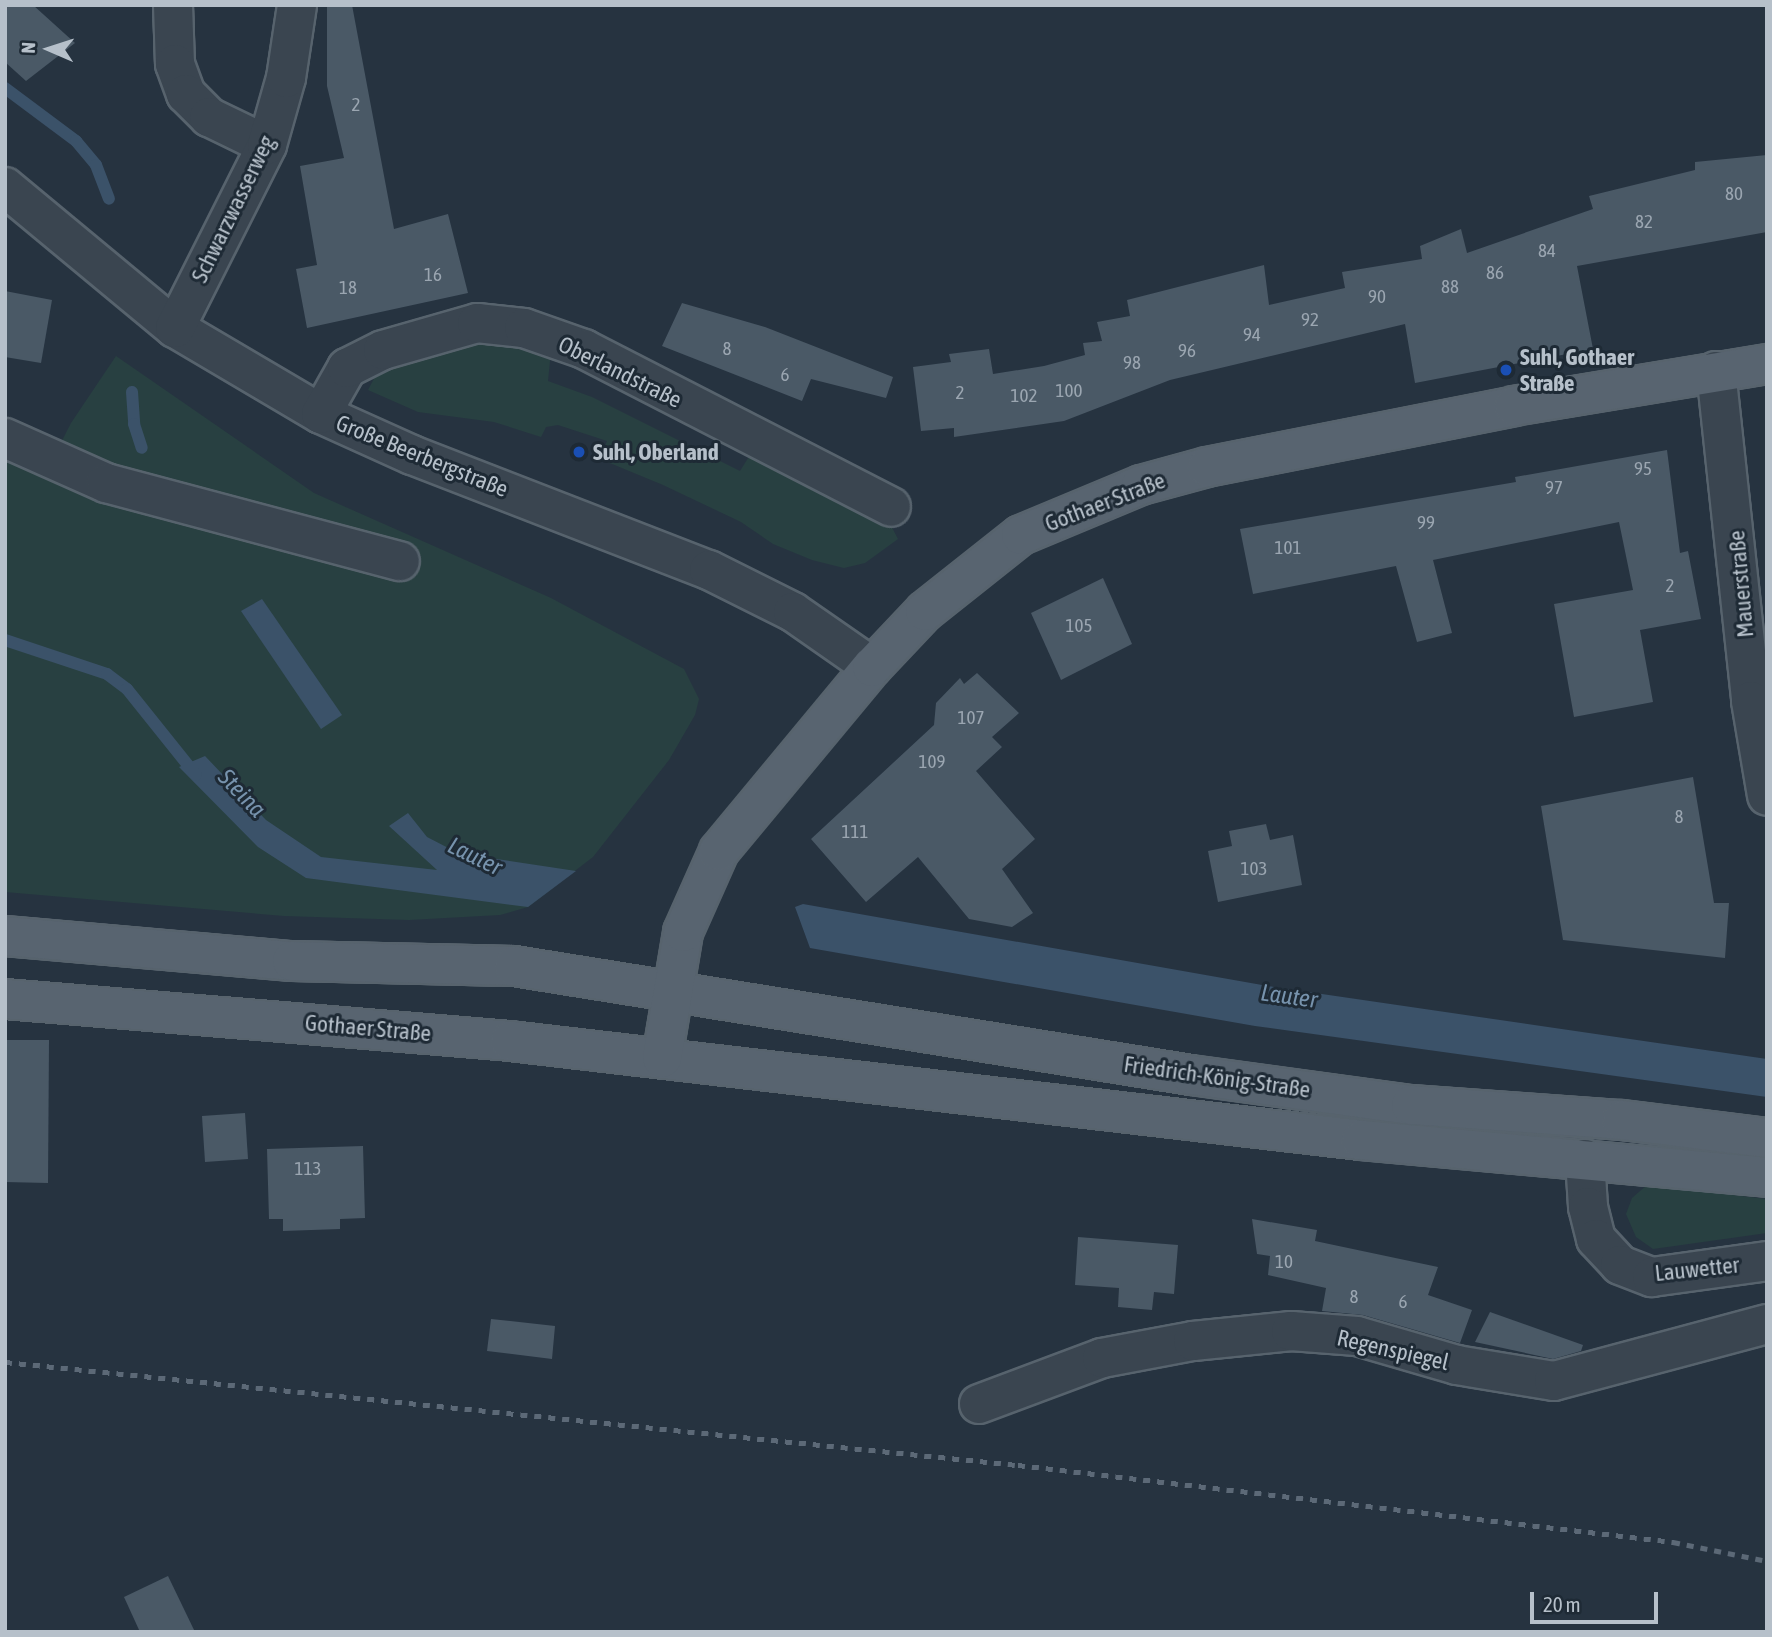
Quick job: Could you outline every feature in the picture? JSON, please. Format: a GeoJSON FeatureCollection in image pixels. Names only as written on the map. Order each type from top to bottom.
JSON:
{"type":"FeatureCollection","features":[{"type":"Feature","properties":{"kind":"main road","name":"Gothaer Straße"},"geometry":{"type":"LineString","coordinates":[[5,999],[662,1058],[670,990],[683,932],[711,864],[872,667],[925,611],[1021,535],[1141,485],[1367,435],[1767,364]]}},
{"type":"Feature","properties":{"kind":"main road"},"geometry":{"type":"LineString","coordinates":[[5,936],[292,961],[514,966],[670,990]]}},
{"type":"Feature","properties":{"kind":"main road","name":"Friedrich-König-Straße"},"geometry":{"type":"LineString","coordinates":[[670,990],[1191,1075],[1411,1105],[1622,1120],[1767,1138]]}},
{"type":"Feature","properties":{"kind":"main road"},"geometry":{"type":"LineString","coordinates":[[662,1058],[1361,1140],[1767,1177]]}},
{"type":"Feature","properties":{"kind":"street"},"geometry":{"type":"LineString","coordinates":[[173,5],[175,64],[186,94],[209,117],[267,145]]}},
{"type":"Feature","properties":{"kind":"street","name":"Schwarzwasserweg"},"geometry":{"type":"LineString","coordinates":[[175,328],[267,145],[286,78],[297,5]]}},
{"type":"Feature","properties":{"kind":"street","name":"Große Beerbergstraße"},"geometry":{"type":"LineString","coordinates":[[5,187],[175,328],[321,414],[412,455],[709,570],[793,612],[872,667]]}},
{"type":"Feature","properties":{"kind":"street","name":"Oberlandstraße"},"geometry":{"type":"LineString","coordinates":[[321,414],[347,368],[383,350],[477,323],[524,328],[584,349],[891,507]]}},
{"type":"Feature","properties":{"kind":"street","name":"Mauerstraße"},"geometry":{"type":"LineString","coordinates":[[1716,371],[1751,701],[1767,796]]}},
{"type":"Feature","properties":{"kind":"street"},"geometry":{"type":"LineString","coordinates":[[5,438],[106,483],[400,561]]}},
{"type":"Feature","properties":{"kind":"street","name":"Lauwetter"},"geometry":{"type":"LineString","coordinates":[[1585,1159],[1588,1208],[1596,1239],[1620,1265],[1652,1277],[1767,1261]]}},
{"type":"Feature","properties":{"kind":"street","name":"Regenspiegel"},"geometry":{"type":"LineString","coordinates":[[979,1404],[1102,1358],[1193,1341],[1279,1332],[1357,1336],[1457,1365],[1554,1381],[1767,1324]]}},
{"type":"Feature","properties":{"kind":"green space"},"geometry":{"type":"Polygon","coordinates":[[[487,341],[551,351],[548,381],[592,397],[740,471],[755,447],[885,514],[898,539],[865,563],[844,568],[812,560],[773,544],[741,522],[600,459],[607,441],[558,425],[546,427],[541,437],[494,422],[418,412],[368,390],[378,371],[436,350],[487,341]]]}},
{"type":"Feature","properties":{"kind":"green space"},"geometry":{"type":"Polygon","coordinates":[[[116,356],[314,493],[551,598],[684,669],[699,699],[695,715],[669,760],[593,857],[528,907],[500,915],[409,920],[284,916],[5,892],[5,457],[45,474],[71,423],[116,356]]]}},
{"type":"Feature","properties":{"kind":"green space"},"geometry":{"type":"Polygon","coordinates":[[[1647,1185],[1767,1199],[1767,1233],[1653,1249],[1636,1237],[1626,1214],[1632,1198],[1647,1185]]]}},
{"type":"Feature","properties":{"kind":"water"},"geometry":{"type":"Polygon","coordinates":[[[262,599],[342,715],[321,729],[241,611],[262,599]]]}},
{"type":"Feature","properties":{"kind":"water"},"geometry":{"type":"Polygon","coordinates":[[[205,756],[266,820],[321,857],[437,870],[389,826],[408,813],[427,837],[458,853],[576,871],[528,907],[306,878],[258,847],[179,767],[205,756]]]}},
{"type":"Feature","properties":{"kind":"water"},"geometry":{"type":"Polygon","coordinates":[[[803,904],[1274,987],[1767,1059],[1767,1097],[1255,1026],[810,948],[795,907],[803,904]]]}},
{"type":"Feature","properties":{"kind":"building"},"geometry":{"type":"Polygon","coordinates":[[[5,5],[33,5],[75,43],[26,81],[5,62],[5,5]]]}},
{"type":"Feature","properties":{"kind":"building"},"geometry":{"type":"Polygon","coordinates":[[[327,5],[352,5],[394,229],[448,214],[468,293],[307,328],[296,269],[317,265],[300,166],[344,158],[327,86],[327,5]]]}},
{"type":"Feature","properties":{"kind":"building"},"geometry":{"type":"Polygon","coordinates":[[[1767,155],[1767,232],[1577,266],[1593,349],[1415,383],[1405,324],[1170,380],[1064,421],[954,437],[954,428],[921,431],[913,367],[951,362],[949,354],[989,349],[993,374],[1044,366],[1085,355],[1083,343],[1102,341],[1097,322],[1130,316],[1127,300],[1264,265],[1269,305],[1345,288],[1342,272],[1422,259],[1420,246],[1461,229],[1467,253],[1593,209],[1589,196],[1695,170],[1695,162],[1767,155]]]}},
{"type":"Feature","properties":{"kind":"building"},"geometry":{"type":"Polygon","coordinates":[[[5,291],[52,300],[41,363],[5,357],[5,291]]]}},
{"type":"Feature","properties":{"kind":"building"},"geometry":{"type":"Polygon","coordinates":[[[682,303],[765,327],[893,377],[886,398],[811,379],[802,401],[662,346],[682,303]]]}},
{"type":"Feature","properties":{"kind":"building"},"geometry":{"type":"Polygon","coordinates":[[[1667,450],[1680,553],[1688,551],[1701,619],[1640,630],[1653,702],[1574,717],[1554,604],[1633,590],[1619,522],[1433,560],[1452,633],[1417,642],[1396,566],[1253,594],[1240,529],[1516,482],[1515,477],[1667,450]]]}},
{"type":"Feature","properties":{"kind":"building"},"geometry":{"type":"Polygon","coordinates":[[[1103,578],[1132,644],[1061,680],[1031,613],[1103,578]]]}},
{"type":"Feature","properties":{"kind":"building"},"geometry":{"type":"Polygon","coordinates":[[[977,673],[1019,713],[992,737],[1002,747],[976,771],[1035,839],[1002,869],[1033,913],[1012,927],[969,919],[918,857],[866,902],[811,839],[934,725],[936,703],[960,678],[964,684],[977,673]]]}},
{"type":"Feature","properties":{"kind":"building"},"geometry":{"type":"Polygon","coordinates":[[[1693,777],[1714,903],[1729,903],[1725,958],[1563,940],[1541,806],[1693,777]]]}},
{"type":"Feature","properties":{"kind":"building"},"geometry":{"type":"Polygon","coordinates":[[[1266,824],[1270,840],[1293,835],[1302,885],[1218,902],[1208,851],[1232,846],[1229,831],[1266,824]]]}},
{"type":"Feature","properties":{"kind":"building"},"geometry":{"type":"Polygon","coordinates":[[[5,1040],[49,1040],[48,1183],[5,1182],[5,1040]]]}},
{"type":"Feature","properties":{"kind":"building"},"geometry":{"type":"Polygon","coordinates":[[[245,1113],[248,1159],[205,1162],[202,1116],[245,1113]]]}},
{"type":"Feature","properties":{"kind":"building"},"geometry":{"type":"Polygon","coordinates":[[[363,1146],[365,1218],[340,1219],[340,1229],[283,1231],[283,1219],[269,1219],[267,1149],[363,1146]]]}},
{"type":"Feature","properties":{"kind":"building"},"geometry":{"type":"Polygon","coordinates":[[[1252,1219],[1317,1230],[1315,1241],[1438,1267],[1428,1295],[1472,1310],[1460,1343],[1363,1315],[1322,1311],[1326,1288],[1268,1275],[1270,1256],[1257,1254],[1252,1219]]]}},
{"type":"Feature","properties":{"kind":"building"},"geometry":{"type":"Polygon","coordinates":[[[1078,1237],[1178,1245],[1174,1294],[1154,1292],[1152,1310],[1118,1307],[1119,1288],[1075,1285],[1078,1237]]]}},
{"type":"Feature","properties":{"kind":"building"},"geometry":{"type":"Polygon","coordinates":[[[1490,1312],[1583,1345],[1581,1351],[1553,1359],[1475,1342],[1490,1312]]]}},
{"type":"Feature","properties":{"kind":"building"},"geometry":{"type":"Polygon","coordinates":[[[491,1319],[555,1326],[552,1359],[487,1351],[491,1319]]]}},
{"type":"Feature","properties":{"kind":"building"},"geometry":{"type":"Polygon","coordinates":[[[168,1576],[195,1632],[140,1632],[124,1597],[168,1576]]]}},
{"type":"Feature","properties":{"kind":"waterway","name":"Lauter"},"geometry":{"type":"LineString","coordinates":[[5,88],[76,141],[96,165],[109,199]]}},
{"type":"Feature","properties":{"kind":"waterway","name":"Lauter"},"geometry":{"type":"LineString","coordinates":[[132,392],[134,424],[142,448]]}},
{"type":"Feature","properties":{"kind":"waterway","name":"Steina"},"geometry":{"type":"LineString","coordinates":[[5,640],[107,674],[127,689],[196,775]]}},
{"type":"Feature","properties":{"kind":"railway"},"geometry":{"type":"LineString","coordinates":[[5,1362],[1018,1465],[1673,1542],[1767,1561]]}},
{"type":"Feature","properties":{"kind":"place","name":"Suhl, Gothaer Straße"},"geometry":{"type":"Point","coordinates":[1506,370]}},
{"type":"Feature","properties":{"kind":"place","name":"Suhl, Oberland"},"geometry":{"type":"Point","coordinates":[579,452]}}]}
